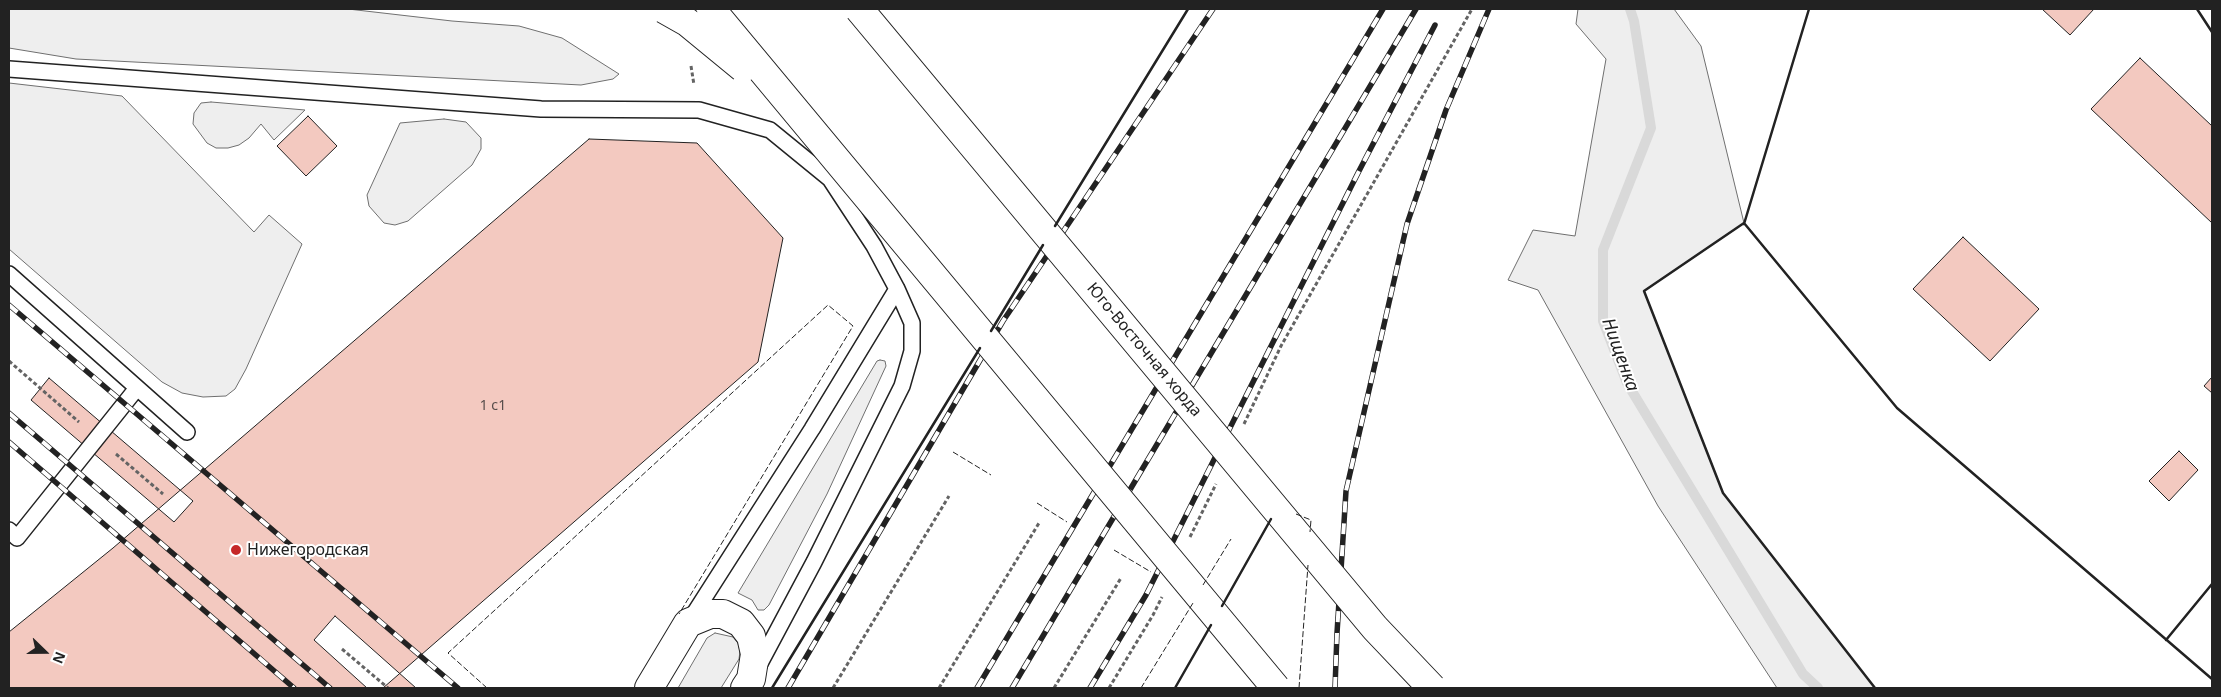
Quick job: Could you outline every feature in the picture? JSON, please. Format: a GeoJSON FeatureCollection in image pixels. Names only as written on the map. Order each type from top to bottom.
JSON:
{"type":"FeatureCollection","features":[{"type":"Feature","properties":{"kind":"main road"},"geometry":{"type":"LineString","coordinates":[[664,9],[687,22],[722,49],[809,127]]}},
{"type":"Feature","properties":{"kind":"main road"},"geometry":{"type":"LineString","coordinates":[[711,9],[1276,688]]}},
{"type":"Feature","properties":{"kind":"main road","name":"Юго-Восточная хорда"},"geometry":{"type":"LineString","coordinates":[[859,9],[1369,621],[1432,688]]}},
{"type":"Feature","properties":{"kind":"main road"},"geometry":{"type":"LineString","coordinates":[[649,688],[688,623],[710,614],[723,614],[741,623],[752,636],[755,654],[748,683]]}},
{"type":"Feature","properties":{"kind":"lane"},"geometry":{"type":"LineString","coordinates":[[9,69],[541,109],[698,110],[770,130],[830,179],[874,246],[897,289],[912,323],[912,351],[902,386],[810,571],[771,645],[748,683]]}},
{"type":"Feature","properties":{"kind":"lane"},"geometry":{"type":"LineString","coordinates":[[9,274],[188,432]]}},
{"type":"Feature","properties":{"kind":"lane"},"geometry":{"type":"LineString","coordinates":[[688,623],[812,429],[897,289]]}},
{"type":"Feature","properties":{"kind":"lane"},"geometry":{"type":"LineString","coordinates":[[9,530],[17,538],[137,388]]}},
{"type":"Feature","properties":{"kind":"path"},"geometry":{"type":"LineString","coordinates":[[1243,427],[1281,346],[1472,9]]}},
{"type":"Feature","properties":{"kind":"path"},"geometry":{"type":"LineString","coordinates":[[9,361],[40,389]]}},
{"type":"Feature","properties":{"kind":"path"},"geometry":{"type":"LineString","coordinates":[[1187,544],[1217,481]]}},
{"type":"Feature","properties":{"kind":"path"},"geometry":{"type":"LineString","coordinates":[[833,688],[949,496]]}},
{"type":"Feature","properties":{"kind":"path"},"geometry":{"type":"LineString","coordinates":[[940,688],[1039,523]]}},
{"type":"Feature","properties":{"kind":"path"},"geometry":{"type":"LineString","coordinates":[[1054,688],[1121,578]]}},
{"type":"Feature","properties":{"kind":"path"},"geometry":{"type":"LineString","coordinates":[[1109,688],[1153,615],[1166,588]]}},
{"type":"Feature","properties":{"kind":"path"},"geometry":{"type":"LineString","coordinates":[[342,649],[388,688]]}},
{"type":"Feature","properties":{"kind":"shaded area"},"geometry":{"type":"Polygon","coordinates":[[[9,9],[348,9],[452,21],[519,26],[562,38],[619,74],[613,79],[581,85],[76,59],[9,48],[9,9]]]}},
{"type":"Feature","properties":{"kind":"shaded area"},"geometry":{"type":"Polygon","coordinates":[[[1578,9],[1674,9],[1701,46],[1744,223],[1644,291],[1723,493],[1875,688],[1777,688],[1658,506],[1538,290],[1508,280],[1533,230],[1575,236],[1606,59],[1576,24],[1578,9]]]}},
{"type":"Feature","properties":{"kind":"shaded area"},"geometry":{"type":"Polygon","coordinates":[[[9,83],[122,96],[254,232],[269,215],[302,244],[246,369],[235,389],[226,396],[203,397],[182,393],[162,382],[9,249],[9,83]]]}},
{"type":"Feature","properties":{"kind":"shaded area"},"geometry":{"type":"Polygon","coordinates":[[[211,102],[305,110],[274,140],[261,124],[249,138],[239,145],[228,148],[216,148],[207,143],[193,124],[194,113],[201,103],[211,102]]]}},
{"type":"Feature","properties":{"kind":"shaded area"},"geometry":{"type":"Polygon","coordinates":[[[444,119],[466,122],[481,138],[481,149],[472,165],[408,221],[395,225],[384,223],[369,206],[367,195],[400,123],[444,119]]]}},
{"type":"Feature","properties":{"kind":"shaded area"},"geometry":{"type":"Polygon","coordinates":[[[877,361],[885,361],[886,366],[827,494],[769,605],[764,610],[758,610],[752,600],[738,593],[877,361]]]}},
{"type":"Feature","properties":{"kind":"shaded area"},"geometry":{"type":"Polygon","coordinates":[[[715,633],[733,637],[738,643],[740,651],[739,659],[721,688],[678,688],[707,638],[715,633]]]}},
{"type":"Feature","properties":{"kind":"building"},"geometry":{"type":"Polygon","coordinates":[[[2042,9],[2094,9],[2070,35],[2042,9]]]}},
{"type":"Feature","properties":{"kind":"building"},"geometry":{"type":"Polygon","coordinates":[[[2140,58],[2212,126],[2212,223],[2091,109],[2140,58]]]}},
{"type":"Feature","properties":{"kind":"building"},"geometry":{"type":"Polygon","coordinates":[[[308,116],[337,146],[306,176],[277,146],[308,116]]]}},
{"type":"Feature","properties":{"kind":"building"},"geometry":{"type":"Polygon","coordinates":[[[589,139],[697,143],[783,238],[758,362],[383,688],[9,688],[9,632],[113,548],[589,139]]]}},
{"type":"Feature","properties":{"kind":"building"},"geometry":{"type":"Polygon","coordinates":[[[1963,237],[2039,309],[1990,361],[1913,289],[1963,237]]]}},
{"type":"Feature","properties":{"kind":"building"},"geometry":{"type":"Polygon","coordinates":[[[2212,377],[2212,393],[2204,386],[2212,377]]]}},
{"type":"Feature","properties":{"kind":"building"},"geometry":{"type":"Polygon","coordinates":[[[49,378],[193,501],[174,522],[31,400],[49,378]]]}},
{"type":"Feature","properties":{"kind":"building"},"geometry":{"type":"Polygon","coordinates":[[[2179,451],[2198,470],[2169,501],[2149,481],[2179,451]]]}},
{"type":"Feature","properties":{"kind":"building"},"geometry":{"type":"Polygon","coordinates":[[[335,616],[416,688],[367,688],[314,640],[335,616]]]}},
{"type":"Feature","properties":{"kind":"waterway","name":"Нищенка"},"geometry":{"type":"LineString","coordinates":[[1630,9],[1634,21],[1651,128],[1603,250],[1603,321],[1627,383],[1803,674],[1818,688]]}},
{"type":"Feature","properties":{"kind":"railway"},"geometry":{"type":"LineString","coordinates":[[788,688],[1003,321],[1213,9]]}},
{"type":"Feature","properties":{"kind":"railway"},"geometry":{"type":"LineString","coordinates":[[977,688],[1383,9]]}},
{"type":"Feature","properties":{"kind":"railway"},"geometry":{"type":"LineString","coordinates":[[1012,688],[1416,9]]}},
{"type":"Feature","properties":{"kind":"railway"},"geometry":{"type":"LineString","coordinates":[[1335,688],[1346,491],[1407,224],[1446,110],[1489,9]]}},
{"type":"Feature","properties":{"kind":"railway"},"geometry":{"type":"LineString","coordinates":[[1090,688],[1146,595],[1359,171],[1435,25]]}},
{"type":"Feature","properties":{"kind":"railway"},"geometry":{"type":"LineString","coordinates":[[9,305],[458,688]]}},
{"type":"Feature","properties":{"kind":"railway"},"geometry":{"type":"LineString","coordinates":[[9,413],[330,688]]}},
{"type":"Feature","properties":{"kind":"railway"},"geometry":{"type":"LineString","coordinates":[[9,442],[294,688]]}},
{"type":"Feature","properties":{"kind":"fence"},"geometry":{"type":"LineString","coordinates":[[487,688],[448,653],[828,305],[853,326],[679,614]]}},
{"type":"Feature","properties":{"kind":"fence"},"geometry":{"type":"LineString","coordinates":[[953,452],[991,475]]}},
{"type":"Feature","properties":{"kind":"fence"},"geometry":{"type":"LineString","coordinates":[[1037,503],[1067,522]]}},
{"type":"Feature","properties":{"kind":"fence"},"geometry":{"type":"LineString","coordinates":[[1296,514],[1311,520],[1310,532]]}},
{"type":"Feature","properties":{"kind":"fence"},"geometry":{"type":"LineString","coordinates":[[1203,585],[1231,539]]}},
{"type":"Feature","properties":{"kind":"fence"},"geometry":{"type":"LineString","coordinates":[[1114,550],[1151,572]]}},
{"type":"Feature","properties":{"kind":"fence"},"geometry":{"type":"LineString","coordinates":[[1299,688],[1308,565]]}},
{"type":"Feature","properties":{"kind":"fence"},"geometry":{"type":"LineString","coordinates":[[1141,688],[1193,603]]}},
{"type":"Feature","properties":{"kind":"wall"},"geometry":{"type":"LineString","coordinates":[[1055,226],[1188,9]]}},
{"type":"Feature","properties":{"kind":"wall"},"geometry":{"type":"LineString","coordinates":[[1744,224],[1809,9]]}},
{"type":"Feature","properties":{"kind":"wall"},"geometry":{"type":"LineString","coordinates":[[2197,9],[2212,32]]}},
{"type":"Feature","properties":{"kind":"wall"},"geometry":{"type":"LineString","coordinates":[[1875,688],[1723,493],[1644,291],[1744,223],[1897,408],[2212,679]]}},
{"type":"Feature","properties":{"kind":"wall"},"geometry":{"type":"LineString","coordinates":[[991,331],[1043,245]]}},
{"type":"Feature","properties":{"kind":"wall"},"geometry":{"type":"LineString","coordinates":[[772,688],[980,348]]}},
{"type":"Feature","properties":{"kind":"wall"},"geometry":{"type":"LineString","coordinates":[[1222,606],[1271,519]]}},
{"type":"Feature","properties":{"kind":"wall"},"geometry":{"type":"LineString","coordinates":[[2166,640],[2212,584]]}},
{"type":"Feature","properties":{"kind":"wall"},"geometry":{"type":"LineString","coordinates":[[1175,688],[1211,625]]}},
{"type":"Feature","properties":{"kind":"place","name":"Нижегородская"},"geometry":{"type":"Point","coordinates":[236,550]}}]}
